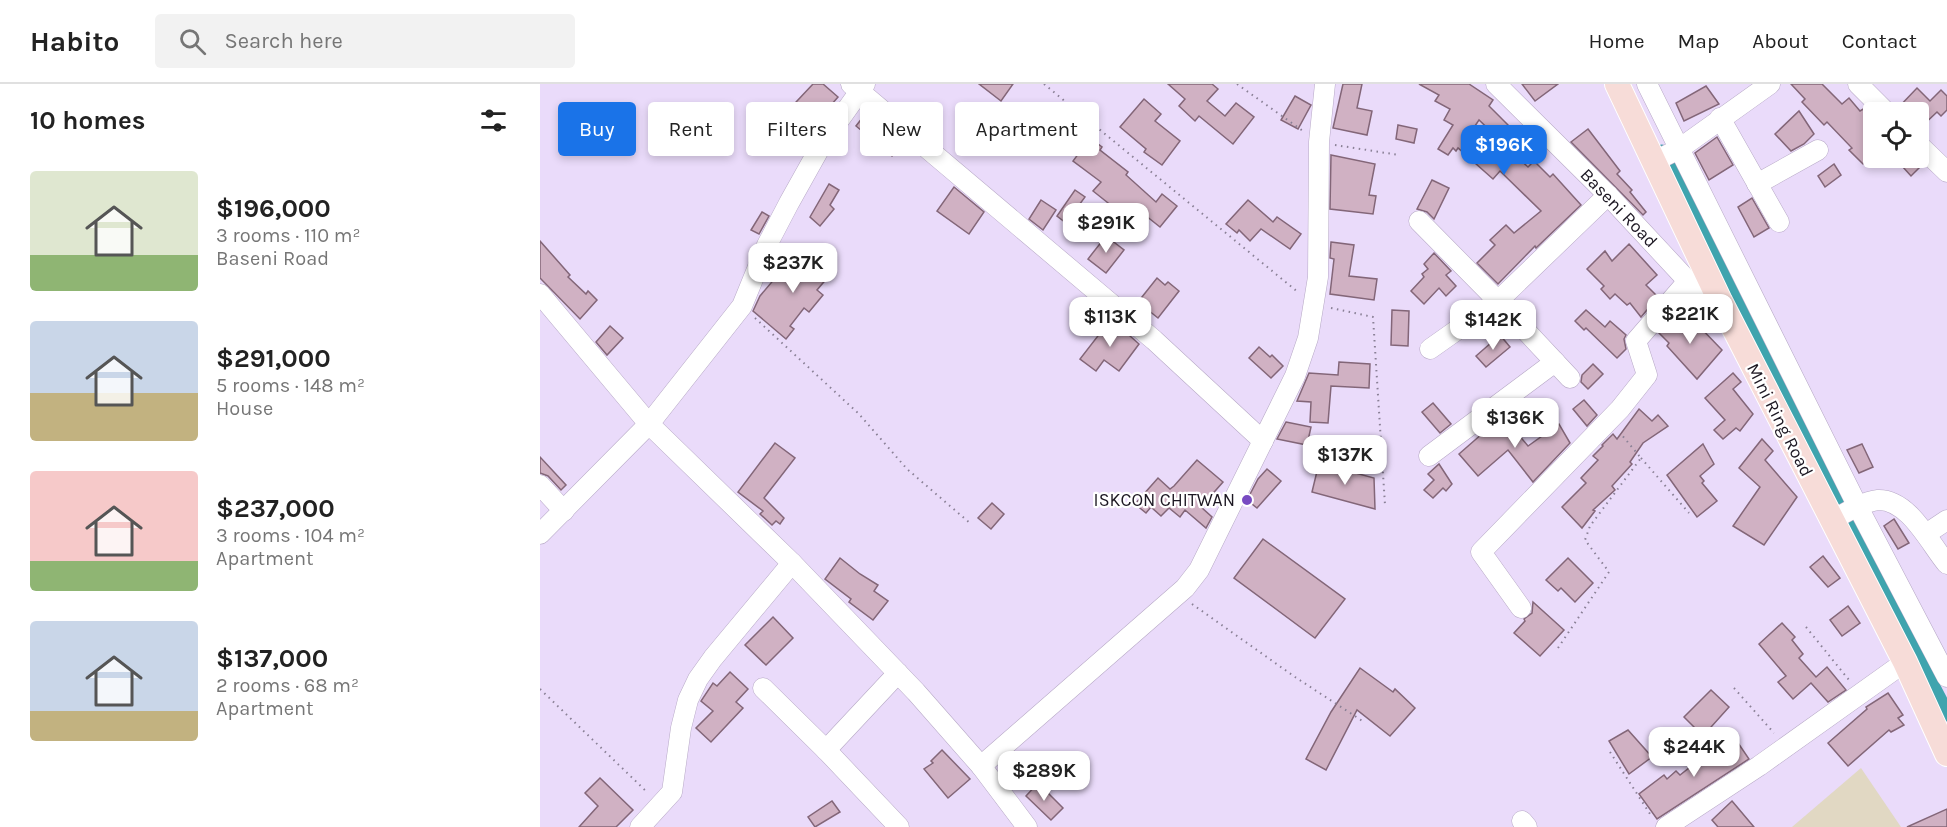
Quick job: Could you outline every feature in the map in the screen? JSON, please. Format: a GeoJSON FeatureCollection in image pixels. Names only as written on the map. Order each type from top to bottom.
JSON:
{"type":"FeatureCollection","features":[{"type":"Feature","properties":{"kind":"main road","name":"Mini Ring Road"},"geometry":{"type":"LineString","coordinates":[[1617,84],[1666,156],[1720,301],[1846,513],[1905,662],[1947,754]]}},
{"type":"Feature","properties":{"kind":"street"},"geometry":{"type":"LineString","coordinates":[[981,766],[1178,594],[1199,570],[1295,376],[1308,338],[1318,277],[1319,142],[1325,84]]}},
{"type":"Feature","properties":{"kind":"street","name":"Baseni Road"},"geometry":{"type":"LineString","coordinates":[[1496,84],[1608,195],[1688,281],[1720,301]]}},
{"type":"Feature","properties":{"kind":"street"},"geometry":{"type":"LineString","coordinates":[[1647,84],[1666,156],[1846,513],[1947,677]]}},
{"type":"Feature","properties":{"kind":"street"},"geometry":{"type":"LineString","coordinates":[[1666,156],[1770,84]]}},
{"type":"Feature","properties":{"kind":"street"},"geometry":{"type":"LineString","coordinates":[[1857,84],[1876,102]]}},
{"type":"Feature","properties":{"kind":"street"},"geometry":{"type":"LineString","coordinates":[[540,534],[650,424],[742,306],[766,246],[822,144],[859,87],[1154,340],[1263,441]]}},
{"type":"Feature","properties":{"kind":"street"},"geometry":{"type":"LineString","coordinates":[[1720,118],[1779,222]]}},
{"type":"Feature","properties":{"kind":"street"},"geometry":{"type":"LineString","coordinates":[[1758,184],[1818,150]]}},
{"type":"Feature","properties":{"kind":"street"},"geometry":{"type":"LineString","coordinates":[[1929,155],[1947,172]]}},
{"type":"Feature","properties":{"kind":"street"},"geometry":{"type":"LineString","coordinates":[[1430,349],[1498,301],[1608,195]]}},
{"type":"Feature","properties":{"kind":"street"},"geometry":{"type":"LineString","coordinates":[[1419,221],[1570,378]]}},
{"type":"Feature","properties":{"kind":"street"},"geometry":{"type":"LineString","coordinates":[[1521,608],[1481,552],[1610,420],[1647,375],[1636,341],[1688,281]]}},
{"type":"Feature","properties":{"kind":"street"},"geometry":{"type":"LineString","coordinates":[[540,294],[650,424],[792,563],[898,673],[981,766],[1027,827]]}},
{"type":"Feature","properties":{"kind":"street"},"geometry":{"type":"LineString","coordinates":[[1429,456],[1555,362]]}},
{"type":"Feature","properties":{"kind":"street"},"geometry":{"type":"LineString","coordinates":[[540,484],[564,511]]}},
{"type":"Feature","properties":{"kind":"street"},"geometry":{"type":"LineString","coordinates":[[1846,513],[1878,500],[1891,502],[1904,510],[1926,534],[1947,564]]}},
{"type":"Feature","properties":{"kind":"street"},"geometry":{"type":"LineString","coordinates":[[1926,534],[1947,520]]}},
{"type":"Feature","properties":{"kind":"street"},"geometry":{"type":"LineString","coordinates":[[640,827],[672,792],[681,728],[688,700],[698,679],[712,658],[792,563]]}},
{"type":"Feature","properties":{"kind":"street"},"geometry":{"type":"LineString","coordinates":[[1659,822],[1786,747],[1905,662]]}},
{"type":"Feature","properties":{"kind":"street"},"geometry":{"type":"LineString","coordinates":[[826,750],[898,673]]}},
{"type":"Feature","properties":{"kind":"street"},"geometry":{"type":"LineString","coordinates":[[763,688],[899,827]]}},
{"type":"Feature","properties":{"kind":"path"},"geometry":{"type":"LineString","coordinates":[[1044,84],[1313,304],[1373,317],[1385,505]]}},
{"type":"Feature","properties":{"kind":"path"},"geometry":{"type":"LineString","coordinates":[[742,306],[859,414],[907,469],[971,524]]}},
{"type":"Feature","properties":{"kind":"path"},"geometry":{"type":"LineString","coordinates":[[1610,420],[1689,513]]}},
{"type":"Feature","properties":{"kind":"path"},"geometry":{"type":"LineString","coordinates":[[1558,648],[1609,572],[1585,540],[1590,526],[1641,458]]}},
{"type":"Feature","properties":{"kind":"path"},"geometry":{"type":"LineString","coordinates":[[1178,594],[1364,723]]}},
{"type":"Feature","properties":{"kind":"path"},"geometry":{"type":"LineString","coordinates":[[1806,627],[1860,694]]}},
{"type":"Feature","properties":{"kind":"path"},"geometry":{"type":"LineString","coordinates":[[1734,688],[1786,747]]}},
{"type":"Feature","properties":{"kind":"path"},"geometry":{"type":"LineString","coordinates":[[540,689],[661,806]]}},
{"type":"Feature","properties":{"kind":"path"},"geometry":{"type":"LineString","coordinates":[[1610,752],[1659,822]]}},
{"type":"Feature","properties":{"kind":"shaded area"},"geometry":{"type":"Polygon","coordinates":[[[1861,768],[1901,827],[1792,827],[1861,768]]]}},
{"type":"Feature","properties":{"kind":"building"},"geometry":{"type":"Polygon","coordinates":[[[813,84],[823,84],[838,97],[834,102],[796,102],[813,84]]]}},
{"type":"Feature","properties":{"kind":"building"},"geometry":{"type":"Polygon","coordinates":[[[979,84],[1013,84],[1001,101],[979,84]]]}},
{"type":"Feature","properties":{"kind":"building"},"geometry":{"type":"Polygon","coordinates":[[[1168,84],[1212,84],[1218,89],[1207,101],[1225,116],[1236,103],[1254,117],[1233,144],[1199,116],[1195,121],[1179,106],[1185,99],[1168,84]]]}},
{"type":"Feature","properties":{"kind":"building"},"geometry":{"type":"Polygon","coordinates":[[[1343,84],[1362,84],[1357,108],[1372,111],[1367,135],[1333,128],[1343,84]]]}},
{"type":"Feature","properties":{"kind":"building"},"geometry":{"type":"Polygon","coordinates":[[[1419,84],[1469,84],[1493,100],[1489,106],[1514,131],[1502,142],[1479,120],[1466,139],[1482,153],[1497,138],[1528,167],[1534,161],[1550,177],[1553,174],[1581,205],[1536,248],[1535,246],[1498,284],[1477,263],[1495,245],[1490,240],[1506,225],[1514,233],[1541,211],[1500,171],[1493,179],[1458,148],[1456,151],[1453,148],[1448,155],[1438,149],[1453,125],[1444,120],[1450,109],[1435,101],[1439,95],[1419,84]]]}},
{"type":"Feature","properties":{"kind":"building"},"geometry":{"type":"Polygon","coordinates":[[[1522,84],[1558,84],[1535,101],[1522,84]]]}},
{"type":"Feature","properties":{"kind":"building"},"geometry":{"type":"Polygon","coordinates":[[[1791,84],[1822,84],[1842,104],[1849,98],[1860,111],[1863,109],[1863,164],[1849,150],[1852,148],[1827,122],[1824,125],[1802,102],[1805,99],[1791,84]]]}},
{"type":"Feature","properties":{"kind":"building"},"geometry":{"type":"Polygon","coordinates":[[[1706,86],[1719,104],[1684,121],[1676,103],[1706,86]]]}},
{"type":"Feature","properties":{"kind":"building"},"geometry":{"type":"Polygon","coordinates":[[[1917,88],[1930,101],[1941,90],[1947,96],[1947,110],[1941,116],[1937,112],[1929,120],[1929,102],[1904,102],[1917,88]]]}},
{"type":"Feature","properties":{"kind":"building"},"geometry":{"type":"Polygon","coordinates":[[[1295,96],[1311,105],[1298,129],[1281,120],[1295,96]]]}},
{"type":"Feature","properties":{"kind":"building"},"geometry":{"type":"Polygon","coordinates":[[[1144,99],[1161,114],[1155,121],[1180,141],[1162,165],[1144,152],[1146,149],[1120,127],[1144,99]]]}},
{"type":"Feature","properties":{"kind":"building"},"geometry":{"type":"Polygon","coordinates":[[[1799,111],[1814,134],[1804,144],[1791,151],[1775,134],[1799,111]]]}},
{"type":"Feature","properties":{"kind":"building"},"geometry":{"type":"Polygon","coordinates":[[[1398,125],[1417,129],[1414,143],[1396,139],[1398,125]]]}},
{"type":"Feature","properties":{"kind":"building"},"geometry":{"type":"Polygon","coordinates":[[[1588,129],[1620,171],[1617,174],[1632,190],[1630,192],[1646,212],[1643,215],[1571,142],[1588,129]]]}},
{"type":"Feature","properties":{"kind":"building"},"geometry":{"type":"Polygon","coordinates":[[[1717,137],[1733,165],[1709,180],[1695,153],[1717,137]]]}},
{"type":"Feature","properties":{"kind":"building"},"geometry":{"type":"Polygon","coordinates":[[[1099,145],[1102,147],[1100,150],[1128,172],[1126,175],[1156,202],[1162,194],[1177,206],[1160,227],[1131,204],[1122,214],[1093,191],[1101,182],[1073,161],[1077,156],[1099,156],[1099,145]]]}},
{"type":"Feature","properties":{"kind":"building"},"geometry":{"type":"Polygon","coordinates":[[[1331,155],[1375,164],[1369,195],[1376,196],[1373,214],[1330,209],[1331,155]]]}},
{"type":"Feature","properties":{"kind":"building"},"geometry":{"type":"Polygon","coordinates":[[[1834,164],[1841,175],[1825,187],[1818,176],[1834,164]]]}},
{"type":"Feature","properties":{"kind":"building"},"geometry":{"type":"Polygon","coordinates":[[[1904,168],[1919,168],[1911,176],[1904,168]]]}},
{"type":"Feature","properties":{"kind":"building"},"geometry":{"type":"Polygon","coordinates":[[[1432,180],[1449,188],[1434,219],[1427,212],[1417,209],[1432,180]]]}},
{"type":"Feature","properties":{"kind":"building"},"geometry":{"type":"Polygon","coordinates":[[[829,184],[839,190],[830,205],[834,209],[820,226],[810,217],[829,184]]]}},
{"type":"Feature","properties":{"kind":"building"},"geometry":{"type":"Polygon","coordinates":[[[954,187],[984,212],[969,234],[937,211],[954,187]]]}},
{"type":"Feature","properties":{"kind":"building"},"geometry":{"type":"Polygon","coordinates":[[[1075,190],[1085,197],[1066,223],[1057,216],[1075,190]]]}},
{"type":"Feature","properties":{"kind":"building"},"geometry":{"type":"Polygon","coordinates":[[[1752,198],[1769,228],[1754,237],[1738,207],[1752,198]]]}},
{"type":"Feature","properties":{"kind":"building"},"geometry":{"type":"Polygon","coordinates":[[[1041,200],[1056,210],[1043,230],[1029,219],[1041,200]]]}},
{"type":"Feature","properties":{"kind":"building"},"geometry":{"type":"Polygon","coordinates":[[[1248,200],[1273,222],[1277,217],[1301,234],[1290,249],[1261,229],[1250,241],[1239,230],[1237,233],[1226,224],[1248,200]]]}},
{"type":"Feature","properties":{"kind":"building"},"geometry":{"type":"Polygon","coordinates":[[[762,212],[769,216],[759,234],[751,230],[762,212]]]}},
{"type":"Feature","properties":{"kind":"building"},"geometry":{"type":"Polygon","coordinates":[[[1106,236],[1124,250],[1106,273],[1088,259],[1106,236]]]}},
{"type":"Feature","properties":{"kind":"building"},"geometry":{"type":"Polygon","coordinates":[[[540,241],[570,275],[568,277],[586,294],[588,291],[597,300],[580,319],[540,278],[540,241]]]}},
{"type":"Feature","properties":{"kind":"building"},"geometry":{"type":"Polygon","coordinates":[[[1331,242],[1354,245],[1349,276],[1377,279],[1374,300],[1330,294],[1334,259],[1330,258],[1331,242]]]}},
{"type":"Feature","properties":{"kind":"building"},"geometry":{"type":"Polygon","coordinates":[[[1629,244],[1657,275],[1646,285],[1658,297],[1641,317],[1630,303],[1627,305],[1615,294],[1610,299],[1601,289],[1604,286],[1587,269],[1605,251],[1612,261],[1629,244]]]}},
{"type":"Feature","properties":{"kind":"building"},"geometry":{"type":"Polygon","coordinates":[[[813,251],[834,270],[817,290],[823,295],[809,312],[804,308],[790,326],[794,329],[786,339],[753,311],[760,296],[787,264],[795,271],[813,251]]]}},
{"type":"Feature","properties":{"kind":"building"},"geometry":{"type":"Polygon","coordinates":[[[1434,253],[1451,271],[1446,275],[1456,286],[1446,296],[1439,288],[1424,304],[1411,291],[1424,277],[1422,274],[1428,269],[1424,264],[1434,253]]]}},
{"type":"Feature","properties":{"kind":"building"},"geometry":{"type":"Polygon","coordinates":[[[1157,278],[1165,285],[1168,282],[1179,291],[1158,318],[1138,302],[1157,278]]]}},
{"type":"Feature","properties":{"kind":"building"},"geometry":{"type":"Polygon","coordinates":[[[1392,310],[1409,311],[1408,346],[1391,345],[1392,310]]]}},
{"type":"Feature","properties":{"kind":"building"},"geometry":{"type":"Polygon","coordinates":[[[1586,310],[1605,327],[1610,321],[1626,335],[1624,339],[1626,349],[1617,358],[1586,328],[1584,330],[1575,321],[1586,310]]]}},
{"type":"Feature","properties":{"kind":"building"},"geometry":{"type":"Polygon","coordinates":[[[1676,314],[1681,319],[1684,315],[1692,324],[1694,321],[1722,350],[1697,379],[1667,346],[1669,343],[1659,333],[1676,314]]]}},
{"type":"Feature","properties":{"kind":"building"},"geometry":{"type":"Polygon","coordinates":[[[1111,319],[1139,344],[1119,371],[1104,360],[1096,371],[1080,359],[1111,319]]]}},
{"type":"Feature","properties":{"kind":"building"},"geometry":{"type":"Polygon","coordinates":[[[610,326],[623,338],[607,355],[596,342],[610,326]]]}},
{"type":"Feature","properties":{"kind":"building"},"geometry":{"type":"Polygon","coordinates":[[[1500,335],[1510,347],[1486,367],[1476,356],[1500,335]]]}},
{"type":"Feature","properties":{"kind":"building"},"geometry":{"type":"Polygon","coordinates":[[[1259,347],[1283,366],[1271,378],[1249,358],[1259,347]]]}},
{"type":"Feature","properties":{"kind":"building"},"geometry":{"type":"Polygon","coordinates":[[[1339,362],[1370,364],[1369,388],[1331,386],[1328,423],[1310,422],[1311,402],[1297,401],[1309,373],[1338,375],[1339,362]]]}},
{"type":"Feature","properties":{"kind":"building"},"geometry":{"type":"Polygon","coordinates":[[[1593,364],[1603,374],[1588,389],[1581,382],[1582,375],[1593,364]]]}},
{"type":"Feature","properties":{"kind":"building"},"geometry":{"type":"Polygon","coordinates":[[[1733,373],[1741,382],[1733,389],[1753,414],[1740,431],[1736,428],[1723,439],[1714,430],[1725,420],[1705,398],[1733,373]]]}},
{"type":"Feature","properties":{"kind":"building"},"geometry":{"type":"Polygon","coordinates":[[[1584,400],[1597,415],[1587,426],[1573,409],[1584,400]]]}},
{"type":"Feature","properties":{"kind":"building"},"geometry":{"type":"Polygon","coordinates":[[[1433,403],[1451,424],[1440,433],[1422,412],[1433,403]]]}},
{"type":"Feature","properties":{"kind":"building"},"geometry":{"type":"Polygon","coordinates":[[[1639,409],[1652,421],[1658,415],[1668,426],[1643,443],[1630,462],[1632,464],[1612,486],[1615,490],[1593,510],[1595,511],[1582,528],[1562,507],[1586,483],[1581,478],[1598,460],[1593,456],[1613,434],[1617,439],[1639,409]]]}},
{"type":"Feature","properties":{"kind":"building"},"geometry":{"type":"Polygon","coordinates":[[[1503,416],[1528,446],[1559,424],[1570,443],[1533,482],[1508,450],[1478,476],[1459,454],[1483,433],[1485,435],[1503,416]]]}},
{"type":"Feature","properties":{"kind":"building"},"geometry":{"type":"Polygon","coordinates":[[[1286,422],[1311,427],[1307,445],[1277,439],[1286,422]]]}},
{"type":"Feature","properties":{"kind":"building"},"geometry":{"type":"Polygon","coordinates":[[[1762,439],[1773,451],[1765,460],[1797,497],[1764,545],[1733,526],[1760,487],[1739,468],[1762,439]]]}},
{"type":"Feature","properties":{"kind":"building"},"geometry":{"type":"Polygon","coordinates":[[[775,443],[795,458],[764,498],[784,518],[780,524],[776,521],[772,525],[760,514],[763,511],[738,492],[775,443]]]}},
{"type":"Feature","properties":{"kind":"building"},"geometry":{"type":"Polygon","coordinates":[[[1703,444],[1714,464],[1700,476],[1704,481],[1702,483],[1717,501],[1697,517],[1667,475],[1703,444]]]}},
{"type":"Feature","properties":{"kind":"building"},"geometry":{"type":"Polygon","coordinates":[[[1862,444],[1873,467],[1859,473],[1847,450],[1862,444]]]}},
{"type":"Feature","properties":{"kind":"building"},"geometry":{"type":"Polygon","coordinates":[[[540,457],[566,485],[561,490],[548,476],[540,473],[540,457]]]}},
{"type":"Feature","properties":{"kind":"building"},"geometry":{"type":"Polygon","coordinates":[[[1197,460],[1223,482],[1201,507],[1212,517],[1206,528],[1185,510],[1180,517],[1169,508],[1161,516],[1151,507],[1146,513],[1135,504],[1158,478],[1170,489],[1197,460]]]}},
{"type":"Feature","properties":{"kind":"building"},"geometry":{"type":"Polygon","coordinates":[[[1319,463],[1374,478],[1375,509],[1312,492],[1319,463]]]}},
{"type":"Feature","properties":{"kind":"building"},"geometry":{"type":"Polygon","coordinates":[[[1439,464],[1452,484],[1446,491],[1443,488],[1433,498],[1424,490],[1434,480],[1428,474],[1439,464]]]}},
{"type":"Feature","properties":{"kind":"building"},"geometry":{"type":"Polygon","coordinates":[[[1267,469],[1281,481],[1257,508],[1247,500],[1258,479],[1267,469]]]}},
{"type":"Feature","properties":{"kind":"building"},"geometry":{"type":"Polygon","coordinates":[[[992,503],[1004,514],[991,529],[978,518],[992,503]]]}},
{"type":"Feature","properties":{"kind":"building"},"geometry":{"type":"Polygon","coordinates":[[[1894,519],[1909,543],[1898,549],[1884,526],[1894,519]]]}},
{"type":"Feature","properties":{"kind":"building"},"geometry":{"type":"Polygon","coordinates":[[[1263,539],[1345,599],[1315,638],[1234,578],[1263,539]]]}},
{"type":"Feature","properties":{"kind":"building"},"geometry":{"type":"Polygon","coordinates":[[[1823,556],[1840,578],[1828,587],[1810,567],[1823,556]]]}},
{"type":"Feature","properties":{"kind":"building"},"geometry":{"type":"Polygon","coordinates":[[[840,558],[878,585],[874,591],[888,601],[873,620],[849,602],[851,599],[825,579],[840,558]]]}},
{"type":"Feature","properties":{"kind":"building"},"geometry":{"type":"Polygon","coordinates":[[[1568,558],[1593,583],[1575,602],[1561,588],[1558,591],[1546,580],[1568,558]]]}},
{"type":"Feature","properties":{"kind":"building"},"geometry":{"type":"Polygon","coordinates":[[[1533,602],[1564,630],[1540,656],[1514,633],[1525,621],[1524,619],[1532,613],[1533,602]]]}},
{"type":"Feature","properties":{"kind":"building"},"geometry":{"type":"Polygon","coordinates":[[[1848,606],[1860,623],[1842,636],[1830,620],[1848,606]]]}},
{"type":"Feature","properties":{"kind":"building"},"geometry":{"type":"Polygon","coordinates":[[[773,617],[793,638],[766,665],[745,645],[773,617]]]}},
{"type":"Feature","properties":{"kind":"building"},"geometry":{"type":"Polygon","coordinates":[[[1782,623],[1795,637],[1792,640],[1803,654],[1799,658],[1816,677],[1827,667],[1846,690],[1828,702],[1811,683],[1793,699],[1778,682],[1786,676],[1759,644],[1782,623]]]}},
{"type":"Feature","properties":{"kind":"building"},"geometry":{"type":"Polygon","coordinates":[[[1360,668],[1393,692],[1395,689],[1415,708],[1390,736],[1357,710],[1326,770],[1306,759],[1331,712],[1360,668]]]}},
{"type":"Feature","properties":{"kind":"building"},"geometry":{"type":"Polygon","coordinates":[[[730,672],[748,689],[736,702],[743,708],[711,742],[696,728],[713,711],[701,701],[713,683],[717,686],[730,672]]]}},
{"type":"Feature","properties":{"kind":"building"},"geometry":{"type":"Polygon","coordinates":[[[1711,690],[1729,707],[1703,736],[1684,717],[1711,690]]]}},
{"type":"Feature","properties":{"kind":"building"},"geometry":{"type":"Polygon","coordinates":[[[1888,693],[1903,715],[1898,718],[1904,725],[1891,732],[1889,730],[1848,766],[1828,743],[1867,709],[1866,707],[1888,693]]]}},
{"type":"Feature","properties":{"kind":"building"},"geometry":{"type":"Polygon","coordinates":[[[1628,730],[1652,757],[1629,774],[1609,741],[1628,730]]]}},
{"type":"Feature","properties":{"kind":"building"},"geometry":{"type":"Polygon","coordinates":[[[1732,734],[1749,759],[1657,819],[1639,794],[1664,775],[1667,779],[1676,771],[1680,775],[1732,734]]]}},
{"type":"Feature","properties":{"kind":"building"},"geometry":{"type":"Polygon","coordinates":[[[942,750],[970,779],[948,798],[924,769],[933,763],[931,761],[942,750]]]}},
{"type":"Feature","properties":{"kind":"building"},"geometry":{"type":"Polygon","coordinates":[[[600,778],[633,810],[616,827],[579,827],[598,806],[585,793],[600,778]]]}},
{"type":"Feature","properties":{"kind":"building"},"geometry":{"type":"Polygon","coordinates":[[[1038,783],[1063,808],[1051,820],[1026,796],[1038,783]]]}},
{"type":"Feature","properties":{"kind":"building"},"geometry":{"type":"Polygon","coordinates":[[[832,801],[840,812],[815,827],[808,817],[832,801]]]}},
{"type":"Feature","properties":{"kind":"building"},"geometry":{"type":"Polygon","coordinates":[[[1732,801],[1754,827],[1718,827],[1712,820],[1732,801]]]}},
{"type":"Feature","properties":{"kind":"building"},"geometry":{"type":"Polygon","coordinates":[[[1947,809],[1947,827],[1907,827],[1947,809]]]}},
{"type":"Feature","properties":{"kind":"waterway"},"geometry":{"type":"LineString","coordinates":[[1662,152],[1821,472],[1947,714]]}},
{"type":"Feature","properties":{"kind":"place","name":"ISKCON CHITWAN"},"geometry":{"type":"Point","coordinates":[1247,500]}}]}
